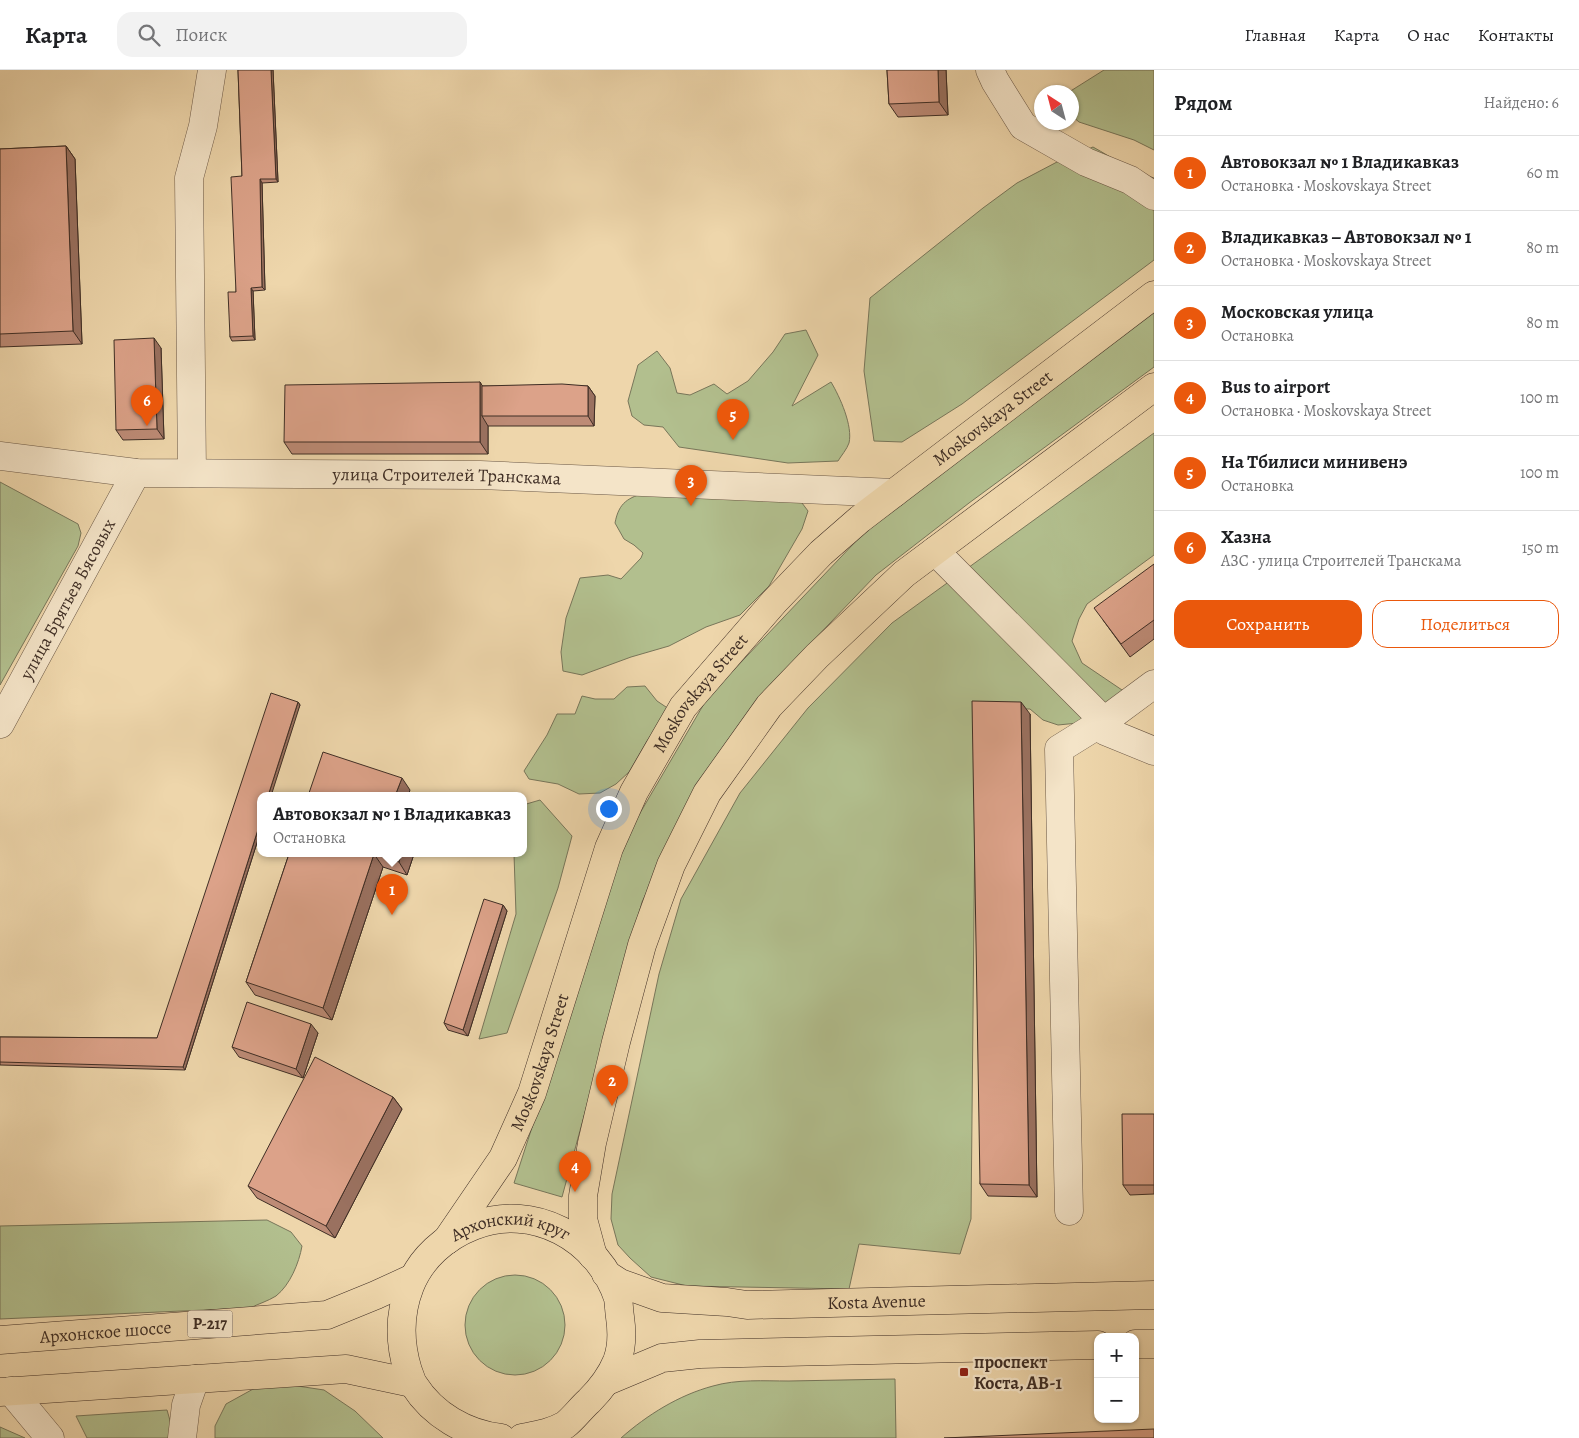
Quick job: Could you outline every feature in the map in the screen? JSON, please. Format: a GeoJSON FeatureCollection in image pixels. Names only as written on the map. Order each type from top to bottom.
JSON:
{"type":"FeatureCollection","features":[{"type":"Feature","properties":{"kind":"main road","name":"Moskovskaya Street"},"geometry":{"type":"LineString","coordinates":[[447,1240],[503,1158],[532,1093],[609,848],[634,792],[683,707],[774,602],[821,553],[860,519],[1154,295]]}},
{"type":"Feature","properties":{"kind":"main road"},"geometry":{"type":"LineString","coordinates":[[600,1265],[583,1219],[584,1196],[592,1143],[642,945],[671,865],[707,793],[769,706],[817,656],[904,574],[1154,387]]}},
{"type":"Feature","properties":{"kind":"main road","name":"Архонский круг"},"geometry":{"type":"LineString","coordinates":[[501,1438],[485,1436],[461,1428],[450,1428],[412,1384],[405,1361],[400,1329],[404,1302],[413,1278],[431,1252],[459,1231],[486,1221],[512,1218],[539,1221],[572,1236],[600,1265],[618,1299],[622,1331],[618,1360],[607,1381],[564,1431],[522,1438]]}},
{"type":"Feature","properties":{"kind":"main road","name":"Kosta Avenue"},"geometry":{"type":"LineString","coordinates":[[600,1265],[620,1283],[662,1298],[747,1305],[1154,1295]]}},
{"type":"Feature","properties":{"kind":"main road","name":"Архонское шоссе"},"geometry":{"type":"LineString","coordinates":[[0,1340],[327,1314],[376,1296],[413,1278]]}},
{"type":"Feature","properties":{"kind":"main road"},"geometry":{"type":"LineString","coordinates":[[1139,1344],[1154,1344]]}},
{"type":"Feature","properties":{"kind":"main road"},"geometry":{"type":"LineString","coordinates":[[607,1381],[662,1358],[700,1354],[1094,1345]]}},
{"type":"Feature","properties":{"kind":"main road"},"geometry":{"type":"LineString","coordinates":[[5,1391],[287,1371],[346,1369],[412,1384]]}},
{"type":"Feature","properties":{"kind":"street"},"geometry":{"type":"LineString","coordinates":[[192,474],[189,178],[203,126],[212,70]]}},
{"type":"Feature","properties":{"kind":"street"},"geometry":{"type":"LineString","coordinates":[[990,70],[1023,126],[1086,162],[1130,180],[1154,196]]}},
{"type":"Feature","properties":{"kind":"street","name":"улица Строителей Транскама"},"geometry":{"type":"LineString","coordinates":[[0,456],[136,473],[480,475],[894,493]]}},
{"type":"Feature","properties":{"kind":"street","name":"улица Брятьев Бясовых"},"geometry":{"type":"LineString","coordinates":[[0,724],[136,473]]}},
{"type":"Feature","properties":{"kind":"street"},"geometry":{"type":"LineString","coordinates":[[935,551],[1104,721],[1105,731],[1154,751]]}},
{"type":"Feature","properties":{"kind":"street"},"geometry":{"type":"LineString","coordinates":[[1069,1211],[1059,749],[1104,721],[1154,684]]}},
{"type":"Feature","properties":{"kind":"street"},"geometry":{"type":"LineString","coordinates":[[182,1438],[186,1405],[195,1379]]}},
{"type":"Feature","properties":{"kind":"street"},"geometry":{"type":"LineString","coordinates":[[5,1391],[50,1438]]}},
{"type":"Feature","properties":{"kind":"green space"},"geometry":{"type":"Polygon","coordinates":[[[1104,70],[1154,70],[1154,150],[1134,140],[1079,122],[1079,86],[1104,70]]]}},
{"type":"Feature","properties":{"kind":"green space"},"geometry":{"type":"Polygon","coordinates":[[[1093,147],[1130,168],[1154,178],[1154,260],[962,404],[902,442],[874,441],[864,371],[870,298],[1017,183],[1057,162],[1093,147]]]}},
{"type":"Feature","properties":{"kind":"green space"},"geometry":{"type":"Polygon","coordinates":[[[1154,311],[1154,367],[969,503],[876,575],[761,695],[701,780],[642,902],[562,1197],[514,1183],[626,837],[708,697],[878,518],[1154,311]]]}},
{"type":"Feature","properties":{"kind":"green space"},"geometry":{"type":"Polygon","coordinates":[[[806,330],[818,355],[792,406],[831,382],[842,403],[850,436],[849,443],[838,461],[788,463],[679,447],[663,427],[644,425],[632,416],[628,401],[638,365],[657,351],[670,368],[677,393],[690,395],[714,384],[727,394],[748,381],[773,352],[785,334],[806,330]]]}},
{"type":"Feature","properties":{"kind":"green space"},"geometry":{"type":"Polygon","coordinates":[[[1154,433],[1154,555],[1087,604],[1079,619],[1072,641],[1082,663],[1122,690],[1130,691],[1078,723],[1058,725],[1043,720],[1030,709],[976,709],[971,1219],[960,1254],[859,1244],[849,1289],[687,1286],[651,1277],[618,1245],[611,1219],[612,1194],[659,974],[681,899],[740,793],[808,708],[892,623],[1154,433]]]}},
{"type":"Feature","properties":{"kind":"green space"},"geometry":{"type":"Polygon","coordinates":[[[0,482],[78,524],[81,533],[78,546],[0,685],[0,482]]]}},
{"type":"Feature","properties":{"kind":"green space"},"geometry":{"type":"Polygon","coordinates":[[[647,492],[799,499],[808,511],[802,529],[769,586],[740,615],[706,627],[669,646],[631,657],[582,675],[563,671],[561,652],[566,618],[580,578],[608,575],[621,579],[641,558],[643,553],[624,539],[615,523],[619,510],[625,502],[647,492]]]}},
{"type":"Feature","properties":{"kind":"green space"},"geometry":{"type":"Polygon","coordinates":[[[645,686],[657,701],[669,709],[629,772],[616,784],[600,793],[579,794],[558,784],[529,779],[524,771],[547,735],[557,714],[575,714],[582,696],[595,699],[614,699],[627,687],[645,686]]]}},
{"type":"Feature","properties":{"kind":"green space"},"geometry":{"type":"Polygon","coordinates":[[[540,800],[572,836],[558,888],[507,1033],[479,1039],[516,914],[514,857],[527,857],[527,804],[540,800]]]}},
{"type":"Feature","properties":{"kind":"green space"},"geometry":{"type":"Polygon","coordinates":[[[267,1220],[291,1232],[302,1246],[299,1259],[286,1286],[273,1298],[250,1308],[0,1319],[0,1226],[267,1220]]]}},
{"type":"Feature","properties":{"kind":"green space"},"geometry":{"type":"Polygon","coordinates":[[[515,1275],[534,1278],[551,1289],[562,1306],[565,1325],[562,1344],[551,1361],[534,1372],[515,1375],[496,1372],[479,1361],[468,1344],[465,1325],[468,1306],[479,1289],[496,1278],[515,1275]]]}},
{"type":"Feature","properties":{"kind":"green space"},"geometry":{"type":"Polygon","coordinates":[[[895,1379],[896,1438],[621,1438],[642,1421],[676,1400],[700,1390],[731,1382],[895,1379]]]}},
{"type":"Feature","properties":{"kind":"green space"},"geometry":{"type":"Polygon","coordinates":[[[291,1385],[324,1390],[355,1411],[383,1438],[215,1438],[215,1426],[226,1404],[255,1388],[291,1385]]]}},
{"type":"Feature","properties":{"kind":"green space"},"geometry":{"type":"Polygon","coordinates":[[[167,1410],[175,1438],[87,1438],[76,1416],[167,1410]]]}},
{"type":"Feature","properties":{"kind":"green space"},"geometry":{"type":"Polygon","coordinates":[[[0,1427],[25,1438],[0,1438],[0,1427]]]}},
{"type":"Feature","properties":{"kind":"building"},"geometry":{"type":"Polygon","coordinates":[[[238,70],[271,70],[276,179],[260,179],[262,287],[251,288],[253,336],[230,337],[228,292],[236,292],[231,177],[242,176],[238,70]]]}},
{"type":"Feature","properties":{"kind":"building"},"geometry":{"type":"Polygon","coordinates":[[[887,70],[938,70],[939,102],[889,104],[887,70]]]}},
{"type":"Feature","properties":{"kind":"building"},"geometry":{"type":"Polygon","coordinates":[[[66,146],[73,331],[0,334],[0,149],[66,146]]]}},
{"type":"Feature","properties":{"kind":"building"},"geometry":{"type":"Polygon","coordinates":[[[154,338],[157,429],[116,430],[114,340],[154,338]]]}},
{"type":"Feature","properties":{"kind":"building"},"geometry":{"type":"Polygon","coordinates":[[[480,382],[480,442],[284,442],[285,385],[480,382]]]}},
{"type":"Feature","properties":{"kind":"building"},"geometry":{"type":"Polygon","coordinates":[[[562,384],[588,386],[588,416],[482,416],[482,386],[562,384]]]}},
{"type":"Feature","properties":{"kind":"building"},"geometry":{"type":"Polygon","coordinates":[[[1154,564],[1154,620],[1121,644],[1094,608],[1154,564]]]}},
{"type":"Feature","properties":{"kind":"building"},"geometry":{"type":"Polygon","coordinates":[[[271,693],[298,702],[269,792],[257,792],[257,833],[183,1067],[0,1062],[0,1037],[157,1038],[271,693]]]}},
{"type":"Feature","properties":{"kind":"building"},"geometry":{"type":"Polygon","coordinates":[[[972,701],[1021,702],[1029,1185],[980,1184],[972,701]]]}},
{"type":"Feature","properties":{"kind":"building"},"geometry":{"type":"Polygon","coordinates":[[[323,752],[402,778],[397,792],[309,792],[323,752]]]}},
{"type":"Feature","properties":{"kind":"building"},"geometry":{"type":"Polygon","coordinates":[[[288,857],[373,857],[323,1008],[246,982],[288,857]]]}},
{"type":"Feature","properties":{"kind":"building"},"geometry":{"type":"Polygon","coordinates":[[[383,857],[400,857],[399,862],[383,857]]]}},
{"type":"Feature","properties":{"kind":"building"},"geometry":{"type":"Polygon","coordinates":[[[484,899],[503,905],[463,1030],[444,1023],[484,899]]]}},
{"type":"Feature","properties":{"kind":"building"},"geometry":{"type":"Polygon","coordinates":[[[247,1002],[311,1024],[296,1069],[232,1047],[247,1002]]]}},
{"type":"Feature","properties":{"kind":"building"},"geometry":{"type":"Polygon","coordinates":[[[315,1057],[393,1097],[326,1226],[248,1186],[315,1057]]]}},
{"type":"Feature","properties":{"kind":"building"},"geometry":{"type":"Polygon","coordinates":[[[1122,1114],[1154,1114],[1154,1185],[1123,1185],[1122,1114]]]}},
{"type":"Feature","properties":{"kind":"building"},"geometry":{"type":"Polygon","coordinates":[[[1154,1429],[1154,1438],[944,1438],[1154,1429]]]}},
{"type":"Feature","properties":{"kind":"place","name":"Хазна"},"geometry":{"type":"Point","coordinates":[147,426]}},
{"type":"Feature","properties":{"kind":"place","name":"На Тбилиси минивенэ"},"geometry":{"type":"Point","coordinates":[733,440]}},
{"type":"Feature","properties":{"kind":"place","name":"Московская улица"},"geometry":{"type":"Point","coordinates":[691,506]}},
{"type":"Feature","properties":{"kind":"place","name":"Автовокзал № 1 Владикавказ"},"geometry":{"type":"Point","coordinates":[392,915]}},
{"type":"Feature","properties":{"kind":"place","name":"Владикавказ – Автовокзал № 1"},"geometry":{"type":"Point","coordinates":[612,1106]}},
{"type":"Feature","properties":{"kind":"place","name":"Bus to airport"},"geometry":{"type":"Point","coordinates":[575,1192]}},
{"type":"Feature","properties":{"kind":"place","name":"проспект Коста, АВ-1"},"geometry":{"type":"Point","coordinates":[964,1372]}}]}
